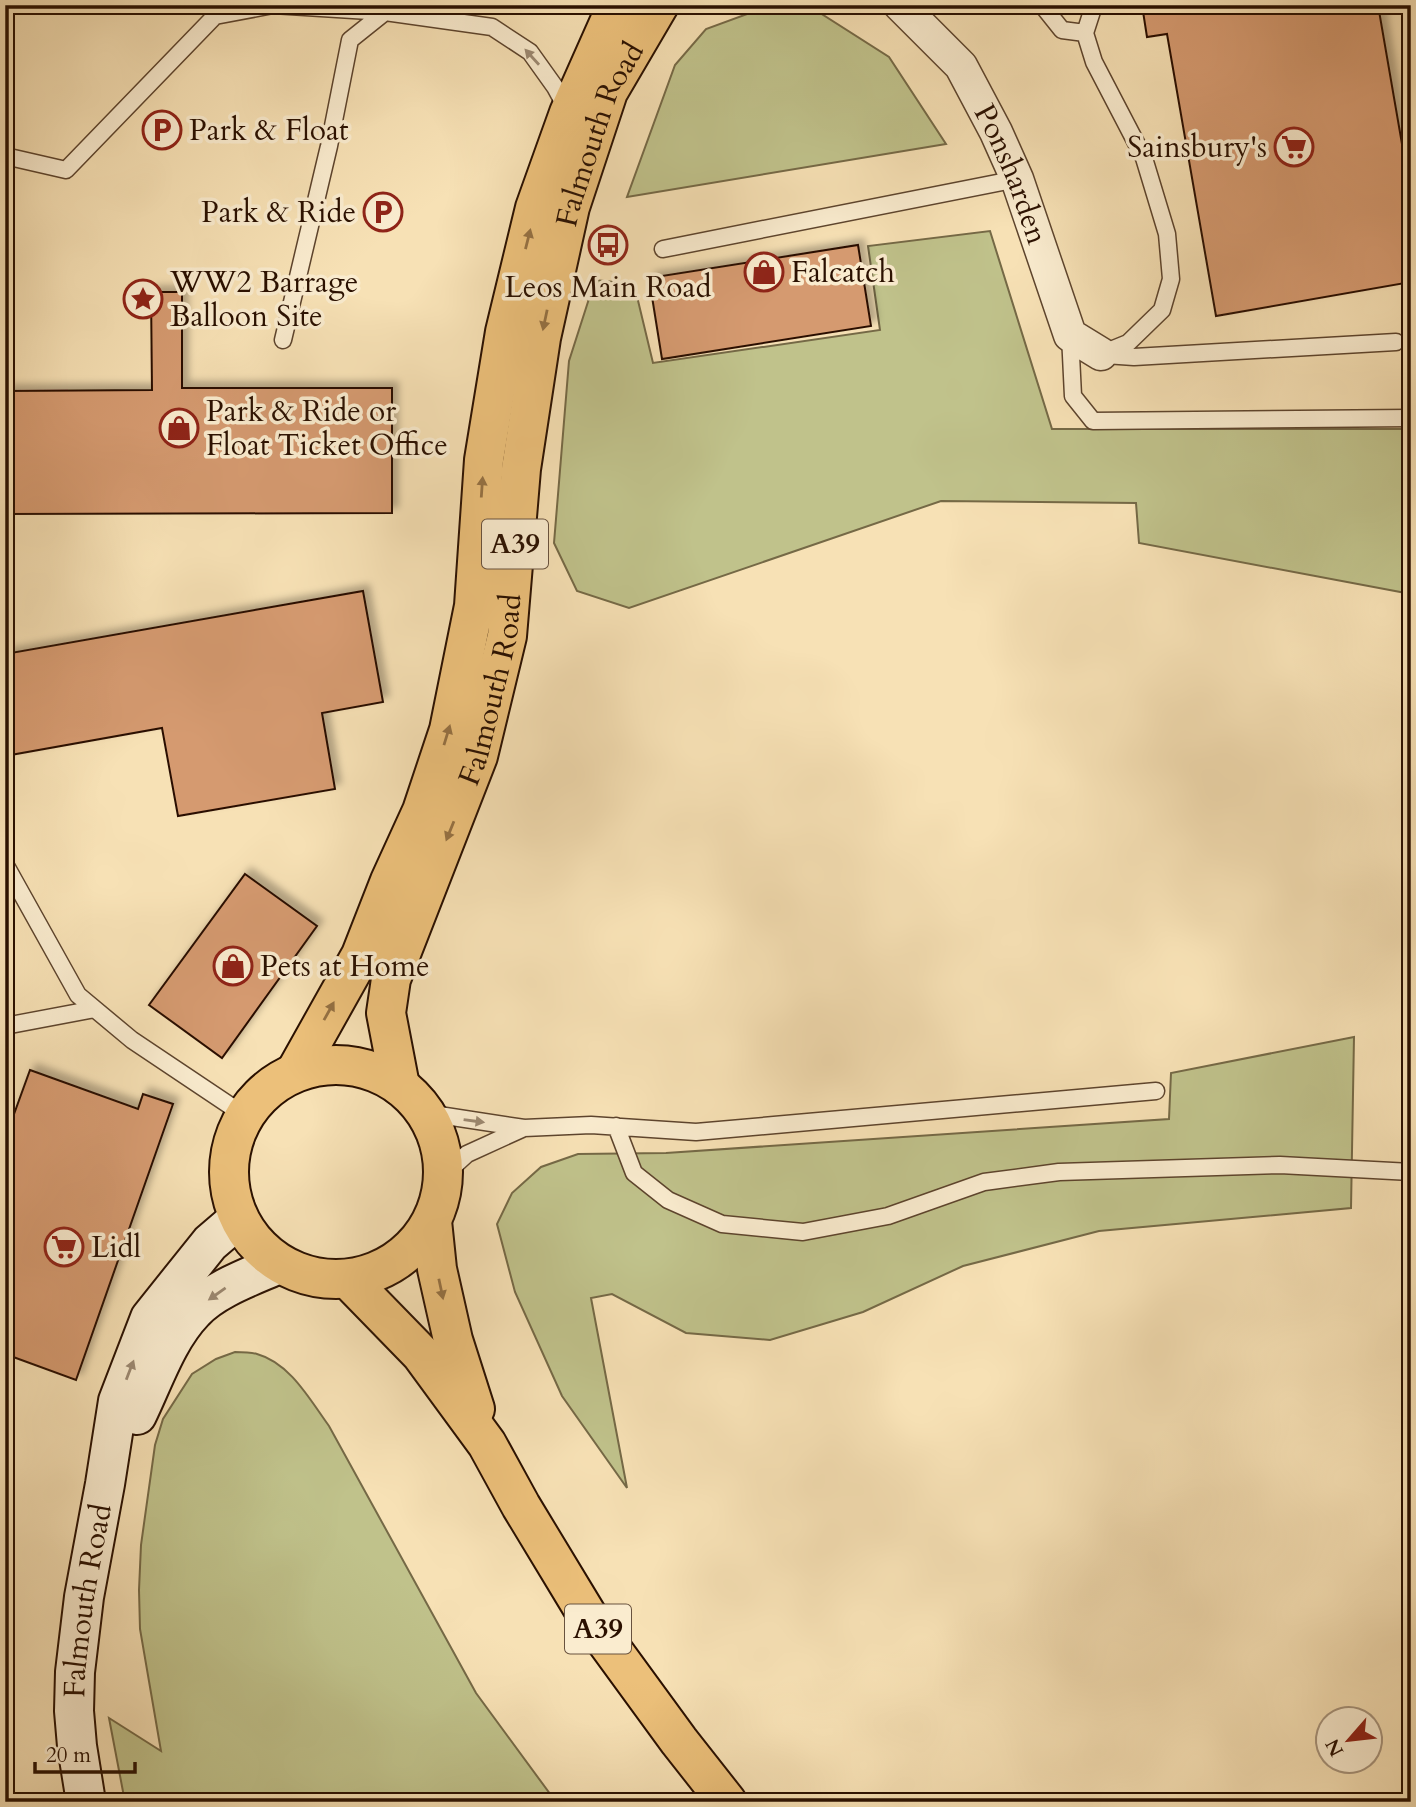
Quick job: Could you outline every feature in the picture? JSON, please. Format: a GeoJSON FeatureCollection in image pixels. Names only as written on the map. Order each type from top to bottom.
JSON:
{"type":"FeatureCollection","features":[{"type":"Feature","properties":{"kind":"highway","name":"Falmouth Road"},"geometry":{"type":"LineString","coordinates":[[296,1072],[360,955],[422,811],[450,730],[474,606],[484,460],[505,332],[535,208],[569,113],[617,5]]}},
{"type":"Feature","properties":{"kind":"highway","name":"Falmouth Road"},"geometry":{"type":"LineString","coordinates":[[413,1099],[368,1069],[332,1064],[296,1072],[267,1089],[244,1115],[232,1142],[228,1181],[238,1219],[256,1244],[279,1264],[312,1277],[348,1279],[382,1270],[411,1250],[432,1221],[440,1199],[443,1176],[439,1143],[413,1099],[386,1013],[391,979],[478,756],[508,636],[521,469],[541,338],[570,207],[608,92],[659,5]]}},
{"type":"Feature","properties":{"kind":"highway","name":"A39"},"geometry":{"type":"LineString","coordinates":[[432,1221],[437,1269],[453,1340],[487,1444]]}},
{"type":"Feature","properties":{"kind":"highway","name":"A39"},"geometry":{"type":"LineString","coordinates":[[348,1279],[421,1354],[487,1444],[587,1615],[727,1802]]}},
{"type":"Feature","properties":{"kind":"main road","name":"Falmouth Road"},"geometry":{"type":"LineString","coordinates":[[86,1802],[74,1711],[75,1672],[84,1597],[118,1401],[150,1318],[210,1243],[238,1219]]}},
{"type":"Feature","properties":{"kind":"main road","name":"Falmouth Road"},"geometry":{"type":"LineString","coordinates":[[105,1484],[173,1340],[195,1309],[228,1286],[279,1264]]}},
{"type":"Feature","properties":{"kind":"street","name":"Ponsharden"},"geometry":{"type":"LineString","coordinates":[[900,5],[912,14],[961,66],[996,132],[1017,179],[1070,335]]}},
{"type":"Feature","properties":{"kind":"street"},"geometry":{"type":"LineString","coordinates":[[1070,335],[1101,354]]}},
{"type":"Feature","properties":{"kind":"lane"},"geometry":{"type":"LineString","coordinates":[[5,156],[66,170],[215,16],[273,5],[384,12],[492,27],[530,52],[555,87],[569,113]]}},
{"type":"Feature","properties":{"kind":"lane"},"geometry":{"type":"LineString","coordinates":[[1042,5],[1062,30],[1085,33]]}},
{"type":"Feature","properties":{"kind":"lane"},"geometry":{"type":"LineString","coordinates":[[1094,5],[1085,33],[1094,62],[1144,158],[1167,234],[1171,279],[1162,310],[1128,343],[1101,354]]}},
{"type":"Feature","properties":{"kind":"lane"},"geometry":{"type":"LineString","coordinates":[[283,340],[330,146],[350,40],[384,12]]}},
{"type":"Feature","properties":{"kind":"lane"},"geometry":{"type":"LineString","coordinates":[[663,249],[1017,179]]}},
{"type":"Feature","properties":{"kind":"lane"},"geometry":{"type":"LineString","coordinates":[[1070,335],[1073,396],[1093,421],[1411,418]]}},
{"type":"Feature","properties":{"kind":"lane"},"geometry":{"type":"LineString","coordinates":[[1101,354],[1134,357],[1396,342]]}},
{"type":"Feature","properties":{"kind":"lane"},"geometry":{"type":"LineString","coordinates":[[5,864],[78,995],[132,1040],[244,1115]]}},
{"type":"Feature","properties":{"kind":"lane"},"geometry":{"type":"LineString","coordinates":[[5,1026],[95,1009]]}},
{"type":"Feature","properties":{"kind":"lane"},"geometry":{"type":"LineString","coordinates":[[413,1099],[524,1128],[591,1125],[696,1132],[1156,1091]]}},
{"type":"Feature","properties":{"kind":"lane"},"geometry":{"type":"LineString","coordinates":[[616,1126],[634,1173],[668,1200],[722,1224],[803,1232],[888,1216],[984,1182],[1059,1172],[1280,1165],[1411,1172]]}},
{"type":"Feature","properties":{"kind":"lane"},"geometry":{"type":"LineString","coordinates":[[443,1176],[467,1154],[524,1128]]}},
{"type":"Feature","properties":{"kind":"green space"},"geometry":{"type":"Polygon","coordinates":[[[758,10],[820,13],[889,57],[946,144],[627,197],[675,65],[706,29],[758,10]]]}},
{"type":"Feature","properties":{"kind":"green space"},"geometry":{"type":"Polygon","coordinates":[[[990,231],[1052,429],[1411,429],[1411,594],[1139,543],[1136,503],[941,501],[629,608],[577,591],[554,543],[569,361],[595,280],[634,284],[653,363],[880,330],[868,246],[990,231]]]}},
{"type":"Feature","properties":{"kind":"green space"},"geometry":{"type":"Polygon","coordinates":[[[1354,1037],[1351,1208],[1099,1231],[963,1266],[863,1312],[770,1340],[686,1333],[612,1294],[591,1298],[627,1488],[562,1396],[515,1292],[497,1224],[512,1193],[541,1167],[578,1154],[666,1153],[1169,1119],[1171,1073],[1354,1037]]]}},
{"type":"Feature","properties":{"kind":"green space"},"geometry":{"type":"Polygon","coordinates":[[[235,1352],[257,1354],[280,1365],[298,1384],[329,1426],[476,1693],[556,1802],[125,1802],[109,1718],[161,1751],[140,1629],[139,1590],[141,1545],[155,1445],[163,1419],[192,1374],[216,1359],[235,1352]]]}},
{"type":"Feature","properties":{"kind":"building","name":"Sainsbury's"},"geometry":{"type":"Polygon","coordinates":[[[1142,5],[1378,5],[1411,196],[1411,282],[1216,316],[1167,34],[1147,37],[1142,5]]]}},
{"type":"Feature","properties":{"kind":"building"},"geometry":{"type":"Polygon","coordinates":[[[858,245],[871,326],[662,359],[649,278],[858,245]]]}},
{"type":"Feature","properties":{"kind":"building"},"geometry":{"type":"Polygon","coordinates":[[[151,292],[182,292],[182,388],[392,388],[392,513],[5,514],[5,391],[152,390],[151,292]]]}},
{"type":"Feature","properties":{"kind":"building"},"geometry":{"type":"Polygon","coordinates":[[[363,591],[383,702],[322,713],[335,789],[178,816],[162,728],[5,756],[5,654],[363,591]]]}},
{"type":"Feature","properties":{"kind":"building","name":"Pets at Home"},"geometry":{"type":"Polygon","coordinates":[[[245,874],[317,926],[222,1058],[149,1005],[245,874]]]}},
{"type":"Feature","properties":{"kind":"building","name":"Lidl"},"geometry":{"type":"Polygon","coordinates":[[[30,1070],[138,1109],[143,1094],[173,1104],[76,1380],[5,1354],[5,1139],[30,1070]]]}},
{"type":"Feature","properties":{"kind":"place","name":"Park & Float"},"geometry":{"type":"Point","coordinates":[162,130]}},
{"type":"Feature","properties":{"kind":"place","name":"Sainsbury's"},"geometry":{"type":"Point","coordinates":[1294,147]}},
{"type":"Feature","properties":{"kind":"place","name":"Park & Ride"},"geometry":{"type":"Point","coordinates":[383,212]}},
{"type":"Feature","properties":{"kind":"place","name":"Leos Main Road"},"geometry":{"type":"Point","coordinates":[608,245]}},
{"type":"Feature","properties":{"kind":"place","name":"Falcatch"},"geometry":{"type":"Point","coordinates":[764,272]}},
{"type":"Feature","properties":{"kind":"place","name":"WW2 Barrage Balloon Site"},"geometry":{"type":"Point","coordinates":[143,299]}},
{"type":"Feature","properties":{"kind":"place","name":"Park & Ride or Float Ticket Office"},"geometry":{"type":"Point","coordinates":[179,428]}},
{"type":"Feature","properties":{"kind":"place","name":"Pets at Home"},"geometry":{"type":"Point","coordinates":[233,966]}},
{"type":"Feature","properties":{"kind":"place","name":"Lidl"},"geometry":{"type":"Point","coordinates":[64,1247]}}]}
